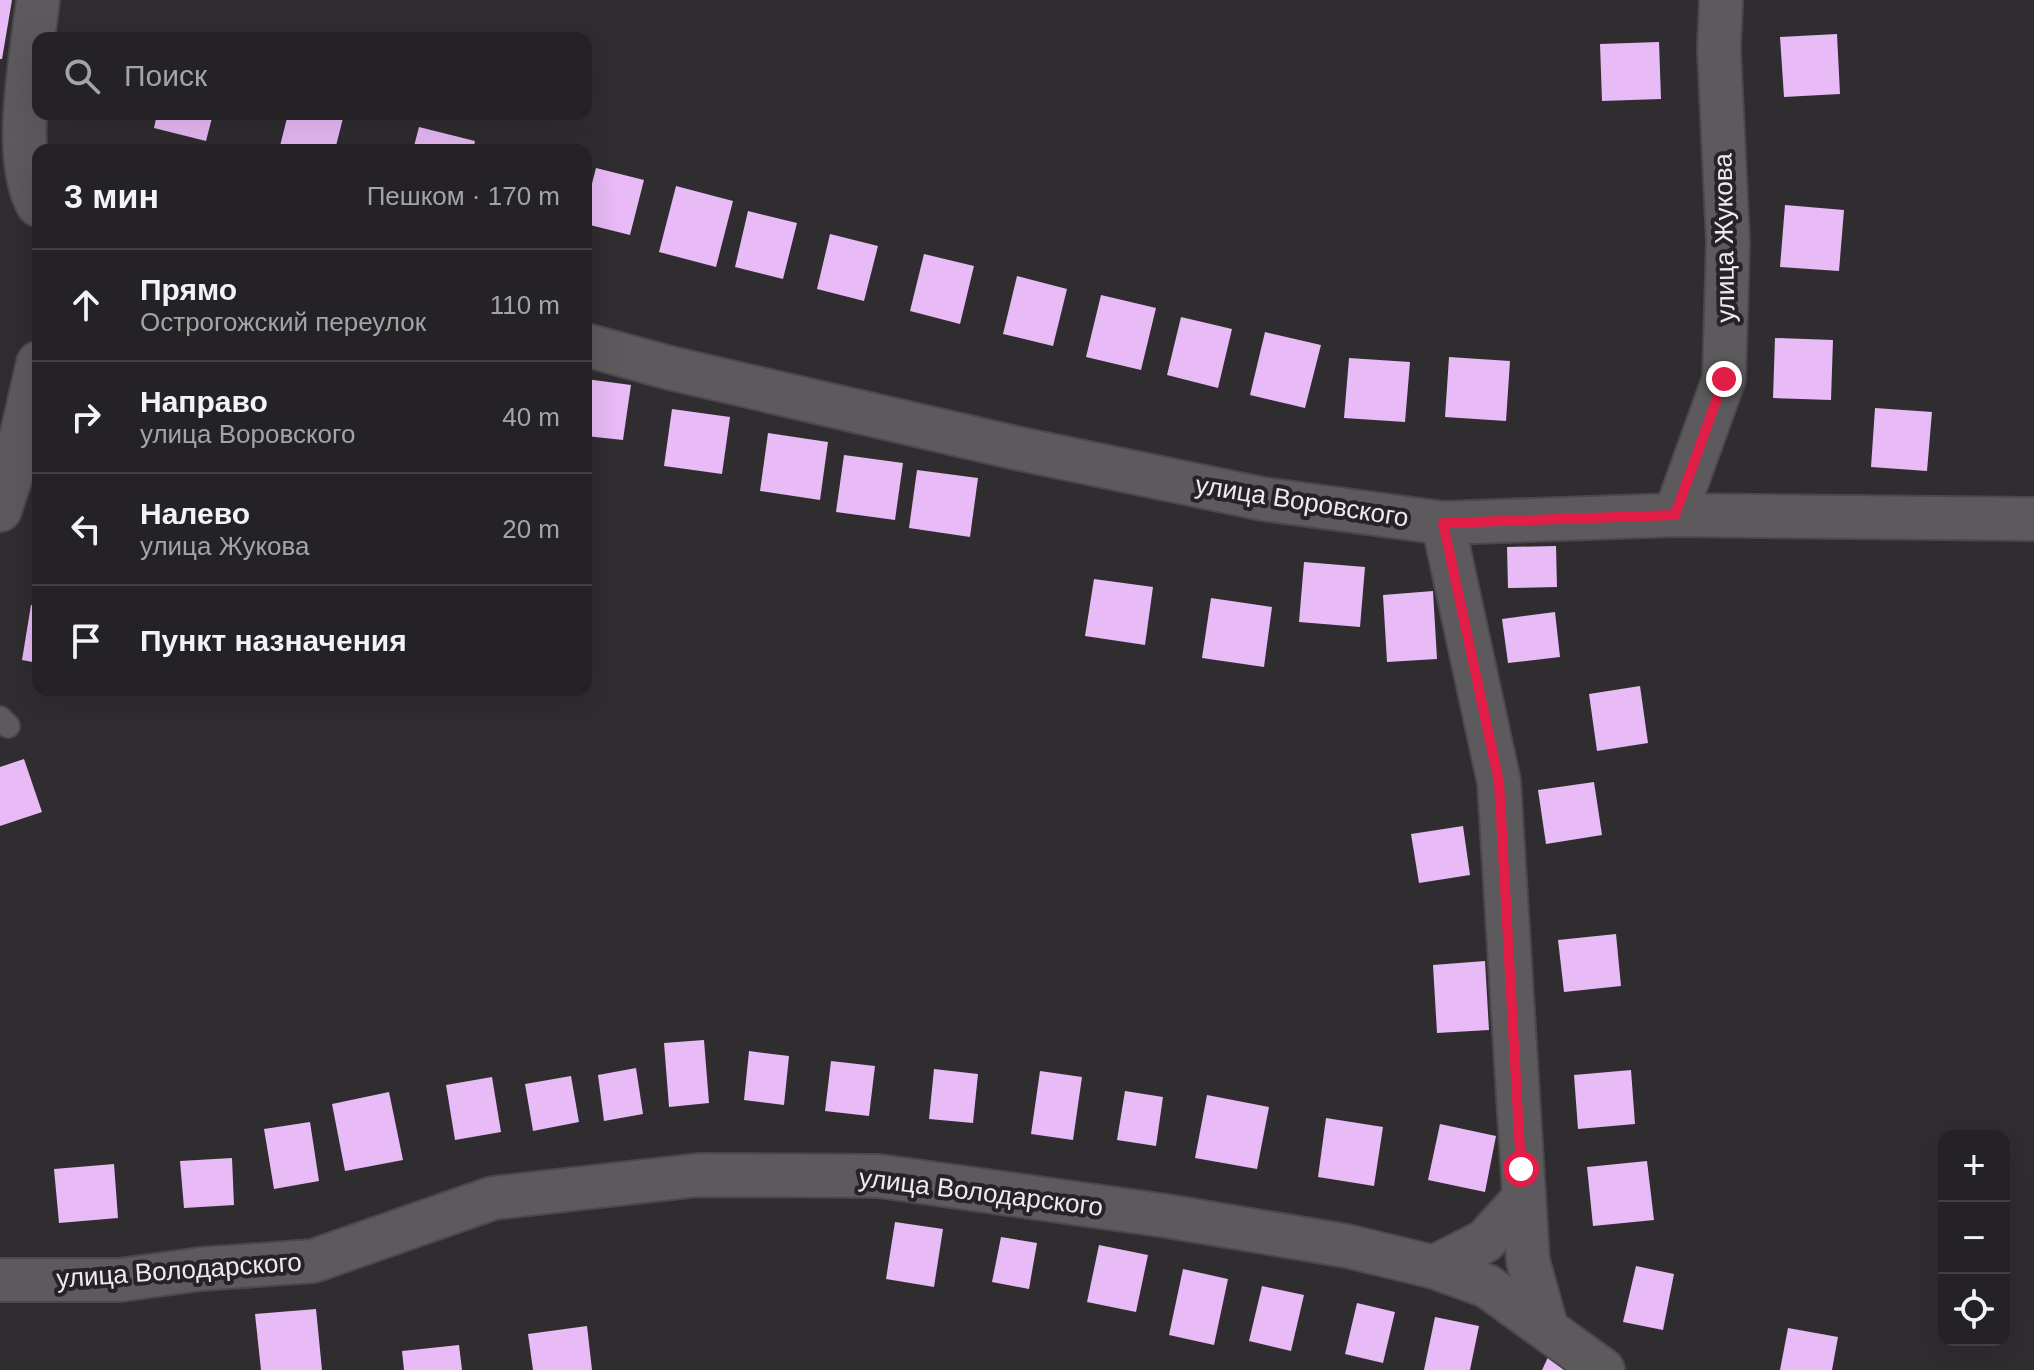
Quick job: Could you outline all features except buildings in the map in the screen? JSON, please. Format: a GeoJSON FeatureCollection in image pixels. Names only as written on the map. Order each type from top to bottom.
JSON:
{"type":"FeatureCollection","features":[{"type":"Feature","properties":{"kind":"street"},"geometry":{"type":"LineString","coordinates":[[34,32],[38,0]]}},
{"type":"Feature","properties":{"kind":"street","name":"улица Жукова"},"geometry":{"type":"LineString","coordinates":[[1675,515],[1724,379],[1728,243],[1719,49],[1721,0]]}},
{"type":"Feature","properties":{"kind":"street"},"geometry":{"type":"LineString","coordinates":[[27,193],[23,130],[32,52]]}},
{"type":"Feature","properties":{"kind":"street","name":"улица Воровского"},"geometry":{"type":"LineString","coordinates":[[592,347],[685,372],[1046,455],[1263,499],[1443,523],[1675,515],[2034,519]]}},
{"type":"Feature","properties":{"kind":"street"},"geometry":{"type":"LineString","coordinates":[[0,510],[8,463],[32,383]]}},
{"type":"Feature","properties":{"kind":"street"},"geometry":{"type":"LineString","coordinates":[[1443,523],[1499,782],[1528,1261],[1547,1329]]}},
{"type":"Feature","properties":{"kind":"street","name":"улица Володарского"},"geometry":{"type":"LineString","coordinates":[[0,1280],[120,1280],[201,1269],[313,1261],[493,1198],[699,1175],[879,1176],[1182,1218],[1347,1246],[1434,1267],[1487,1286],[1603,1370]]}},
{"type":"Feature","properties":{"kind":"street"},"geometry":{"type":"LineString","coordinates":[[1434,1267],[1485,1241],[1524,1198]]}},
{"type":"Feature","properties":{"kind":"route"},"geometry":{"type":"LineString","coordinates":[[1521,1169],[1499,782],[1443,523],[1675,515],[1724,379]]}}]}
